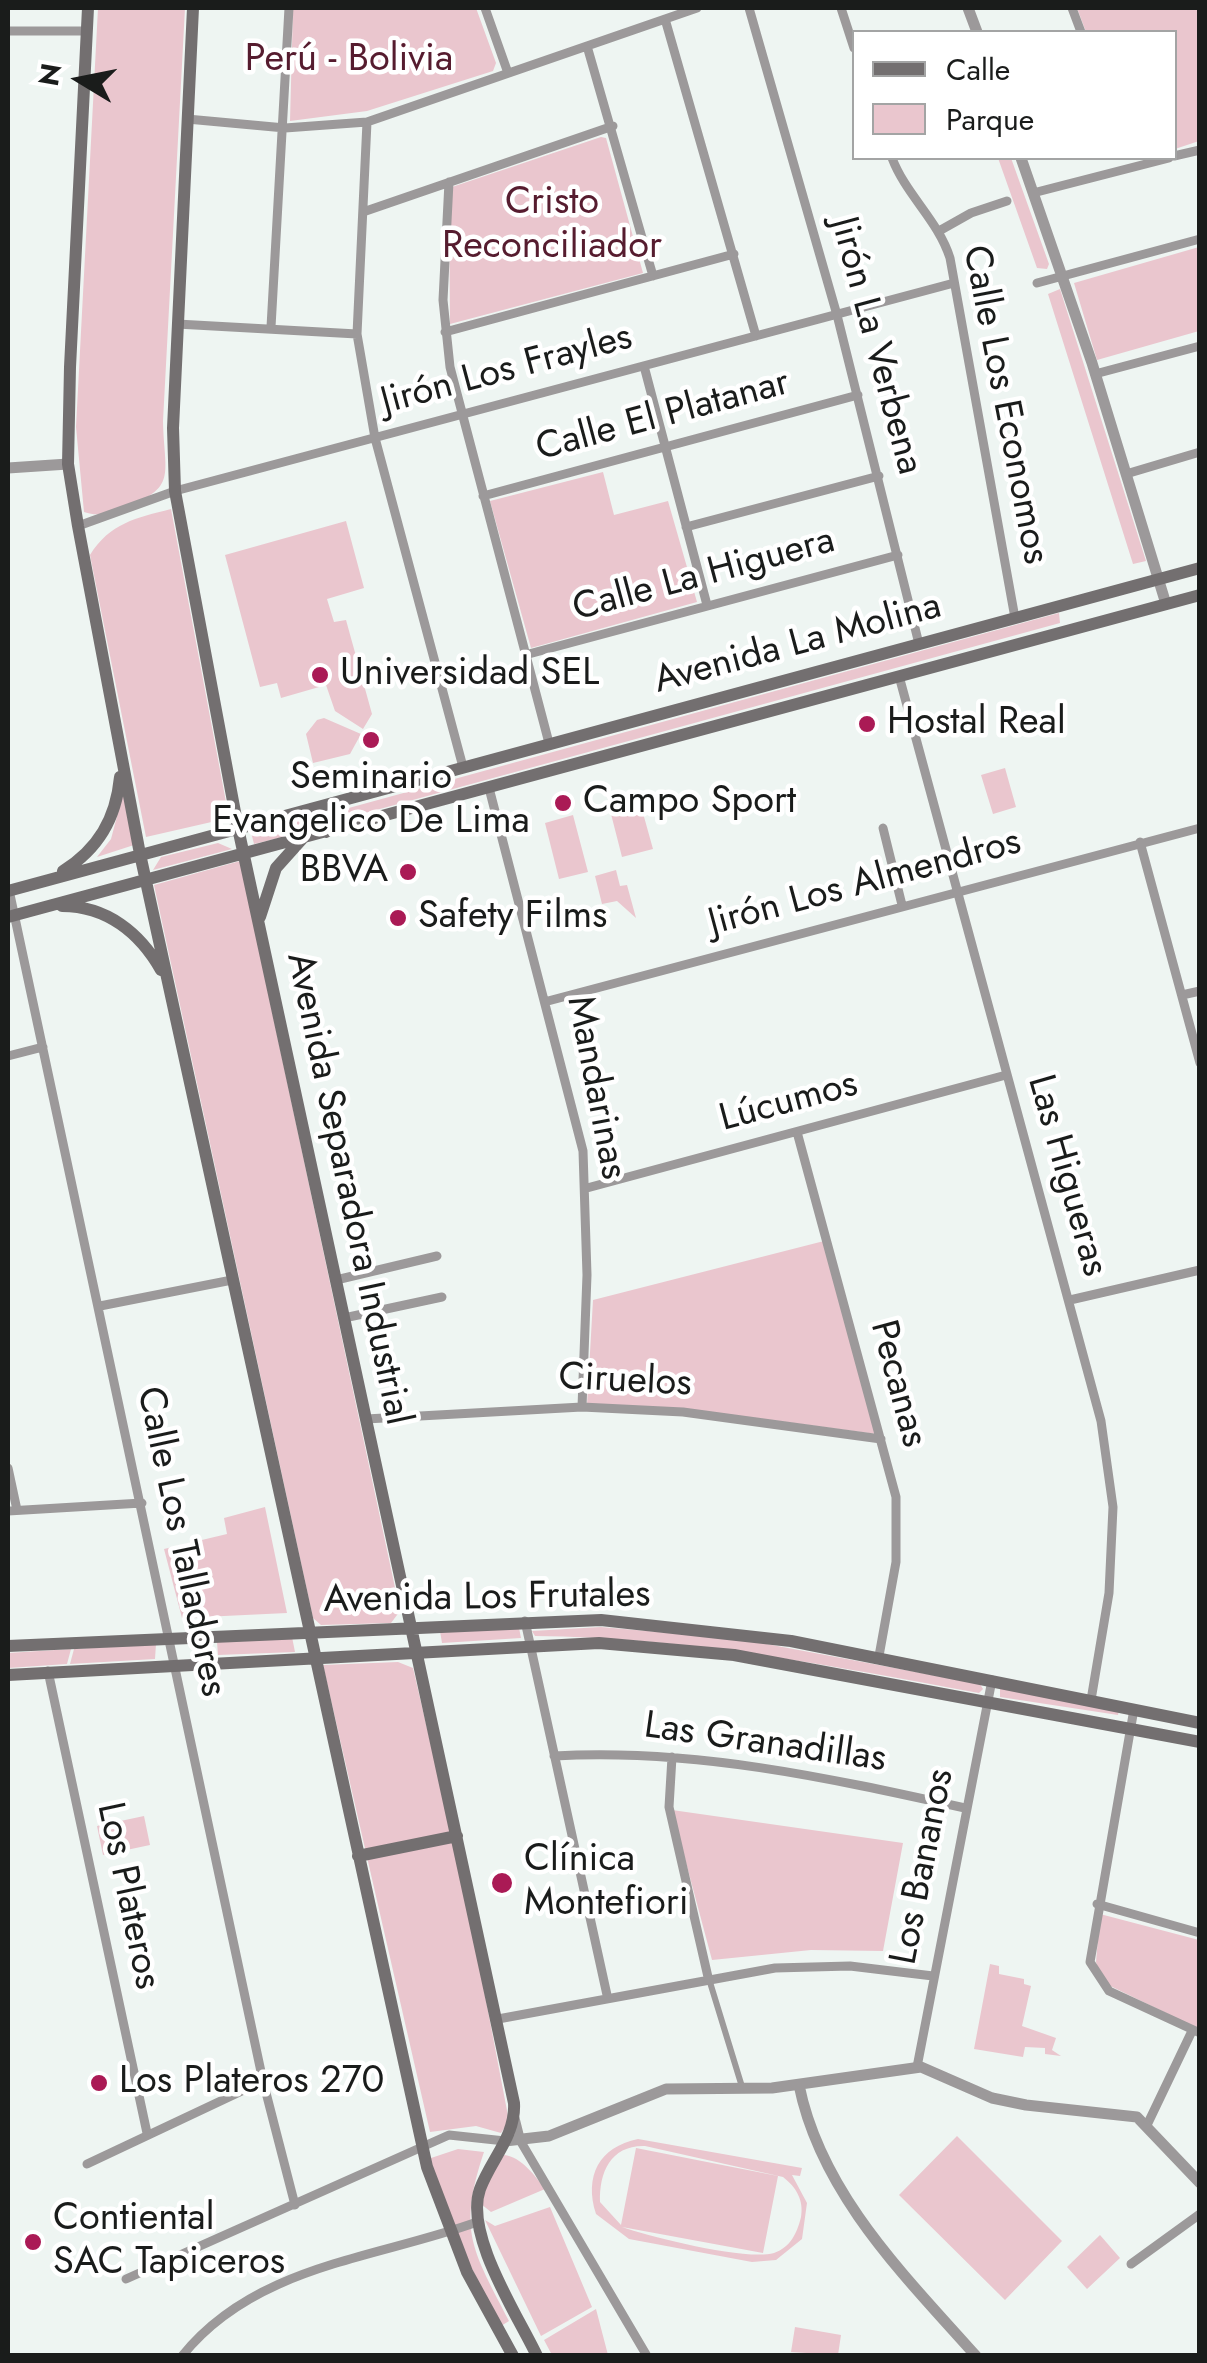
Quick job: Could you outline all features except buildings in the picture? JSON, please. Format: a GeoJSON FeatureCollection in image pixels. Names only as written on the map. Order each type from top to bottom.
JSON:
{"type":"FeatureCollection","features":[{"type":"Feature","properties":{"kind":"main road"},"geometry":{"type":"LineString","coordinates":[[88,8],[68,464],[78,526],[140,854],[427,2167],[450,2232],[513,2356]]}},
{"type":"Feature","properties":{"kind":"main road","name":"Avenida Separadora Industrial"},"geometry":{"type":"LineString","coordinates":[[192,8],[176,324],[176,491],[238,828],[498,2019],[515,2115]]}},
{"type":"Feature","properties":{"kind":"main road","name":"Avenida La Molina"},"geometry":{"type":"LineString","coordinates":[[8,890],[1200,568]]}},
{"type":"Feature","properties":{"kind":"main road","name":"Avenida La Molina"},"geometry":{"type":"LineString","coordinates":[[11,916],[1200,595]]}},
{"type":"Feature","properties":{"kind":"main road"},"geometry":{"type":"LineString","coordinates":[[1059,606],[1073,618],[1066,629]]}},
{"type":"Feature","properties":{"kind":"main road"},"geometry":{"type":"LineString","coordinates":[[46,880],[80,860],[104,833],[118,799],[121,755]]}},
{"type":"Feature","properties":{"kind":"main road"},"geometry":{"type":"LineString","coordinates":[[326,832],[312,826],[309,816],[342,800]]}},
{"type":"Feature","properties":{"kind":"main road"},"geometry":{"type":"LineString","coordinates":[[259,924],[276,868],[302,839]]}},
{"type":"Feature","properties":{"kind":"main road"},"geometry":{"type":"LineString","coordinates":[[50,906],[95,911],[116,920],[150,951],[171,994]]}},
{"type":"Feature","properties":{"kind":"main road","name":"Avenida Los Frutales"},"geometry":{"type":"LineString","coordinates":[[8,1646],[601,1620],[738,1632],[879,1656],[1200,1723]]}},
{"type":"Feature","properties":{"kind":"main road","name":"Avenida Los Frutales"},"geometry":{"type":"LineString","coordinates":[[8,1675],[599,1643],[734,1655],[1200,1742]]}},
{"type":"Feature","properties":{"kind":"main road"},"geometry":{"type":"LineString","coordinates":[[358,1856],[458,1836]]}},
{"type":"Feature","properties":{"kind":"main road"},"geometry":{"type":"LineString","coordinates":[[515,2115],[478,2193],[477,2222],[537,2356]]}},
{"type":"Feature","properties":{"kind":"street"},"geometry":{"type":"LineString","coordinates":[[272,327],[289,8]]}},
{"type":"Feature","properties":{"kind":"street"},"geometry":{"type":"LineString","coordinates":[[485,8],[508,73]]}},
{"type":"Feature","properties":{"kind":"street"},"geometry":{"type":"LineString","coordinates":[[187,118],[285,128],[367,122],[696,8]]}},
{"type":"Feature","properties":{"kind":"street","name":"Jirón La Verbena"},"geometry":{"type":"LineString","coordinates":[[750,8],[837,315],[919,644]]}},
{"type":"Feature","properties":{"kind":"street"},"geometry":{"type":"LineString","coordinates":[[841,8],[852,42]]}},
{"type":"Feature","properties":{"kind":"street"},"geometry":{"type":"LineString","coordinates":[[665,19],[756,336]]}},
{"type":"Feature","properties":{"kind":"street"},"geometry":{"type":"LineString","coordinates":[[8,31],[86,31]]}},
{"type":"Feature","properties":{"kind":"street"},"geometry":{"type":"LineString","coordinates":[[587,46],[653,276]]}},
{"type":"Feature","properties":{"kind":"street"},"geometry":{"type":"LineString","coordinates":[[367,122],[357,334],[376,438],[463,767]]}},
{"type":"Feature","properties":{"kind":"street"},"geometry":{"type":"LineString","coordinates":[[364,212],[612,126]]}},
{"type":"Feature","properties":{"kind":"street","name":"Calle Los Economos"},"geometry":{"type":"LineString","coordinates":[[893,160],[908,192],[939,232],[954,284],[1015,618]]}},
{"type":"Feature","properties":{"kind":"street"},"geometry":{"type":"LineString","coordinates":[[1022,160],[1095,374],[1166,604]]}},
{"type":"Feature","properties":{"kind":"street"},"geometry":{"type":"LineString","coordinates":[[1033,193],[1126,163]]}},
{"type":"Feature","properties":{"kind":"street"},"geometry":{"type":"LineString","coordinates":[[448,182],[445,332],[461,415],[549,743]]}},
{"type":"Feature","properties":{"kind":"street"},"geometry":{"type":"LineString","coordinates":[[939,232],[971,213],[1007,201]]}},
{"type":"Feature","properties":{"kind":"street"},"geometry":{"type":"LineString","coordinates":[[1037,283],[1200,239]]}},
{"type":"Feature","properties":{"kind":"street"},"geometry":{"type":"LineString","coordinates":[[445,332],[734,254]]}},
{"type":"Feature","properties":{"kind":"street","name":"Jirón Los Frayles"},"geometry":{"type":"LineString","coordinates":[[78,526],[176,491],[954,284]]}},
{"type":"Feature","properties":{"kind":"street"},"geometry":{"type":"LineString","coordinates":[[176,324],[357,334]]}},
{"type":"Feature","properties":{"kind":"street"},"geometry":{"type":"LineString","coordinates":[[1095,374],[1200,346]]}},
{"type":"Feature","properties":{"kind":"street"},"geometry":{"type":"LineString","coordinates":[[644,366],[707,605]]}},
{"type":"Feature","properties":{"kind":"street","name":"Calle El Platanar"},"geometry":{"type":"LineString","coordinates":[[483,496],[858,395]]}},
{"type":"Feature","properties":{"kind":"street"},"geometry":{"type":"LineString","coordinates":[[1126,474],[1200,452]]}},
{"type":"Feature","properties":{"kind":"street"},"geometry":{"type":"LineString","coordinates":[[8,468],[68,464]]}},
{"type":"Feature","properties":{"kind":"street"},"geometry":{"type":"LineString","coordinates":[[686,527],[879,476]]}},
{"type":"Feature","properties":{"kind":"street","name":"Calle La Higuera"},"geometry":{"type":"LineString","coordinates":[[525,655],[898,556]]}},
{"type":"Feature","properties":{"kind":"street"},"geometry":{"type":"LineString","coordinates":[[1132,587],[1139,610]]}},
{"type":"Feature","properties":{"kind":"street","name":"Las Higueras"},"geometry":{"type":"LineString","coordinates":[[899,676],[1101,1421],[1113,1507],[1109,1593],[1091,1700]]}},
{"type":"Feature","properties":{"kind":"street","name":"Mandarinas"},"geometry":{"type":"LineString","coordinates":[[489,788],[576,1114],[587,1188],[582,1407]]}},
{"type":"Feature","properties":{"kind":"street"},"geometry":{"type":"LineString","coordinates":[[883,828],[902,905]]}},
{"type":"Feature","properties":{"kind":"street","name":"Jirón Los Almendros"},"geometry":{"type":"LineString","coordinates":[[548,1001],[1200,828]]}},
{"type":"Feature","properties":{"kind":"street"},"geometry":{"type":"LineString","coordinates":[[1140,842],[1200,1063]]}},
{"type":"Feature","properties":{"kind":"street","name":"Calle Los Talladores"},"geometry":{"type":"LineString","coordinates":[[8,890],[263,2081],[295,2205]]}},
{"type":"Feature","properties":{"kind":"street"},"geometry":{"type":"LineString","coordinates":[[1182,995],[1200,991]]}},
{"type":"Feature","properties":{"kind":"street"},"geometry":{"type":"LineString","coordinates":[[8,1056],[43,1048]]}},
{"type":"Feature","properties":{"kind":"street","name":"Lúcumos"},"geometry":{"type":"LineString","coordinates":[[587,1188],[1006,1075]]}},
{"type":"Feature","properties":{"kind":"street","name":"Pecanas"},"geometry":{"type":"LineString","coordinates":[[797,1132],[896,1497],[898,1533],[879,1656]]}},
{"type":"Feature","properties":{"kind":"street"},"geometry":{"type":"LineString","coordinates":[[336,1280],[436,1256]]}},
{"type":"Feature","properties":{"kind":"street"},"geometry":{"type":"LineString","coordinates":[[1070,1300],[1200,1270]]}},
{"type":"Feature","properties":{"kind":"street"},"geometry":{"type":"LineString","coordinates":[[100,1306],[232,1280]]}},
{"type":"Feature","properties":{"kind":"street"},"geometry":{"type":"LineString","coordinates":[[344,1318],[442,1297]]}},
{"type":"Feature","properties":{"kind":"street","name":"Ciruelos"},"geometry":{"type":"LineString","coordinates":[[366,1419],[582,1407],[700,1414],[881,1439]]}},
{"type":"Feature","properties":{"kind":"street"},"geometry":{"type":"LineString","coordinates":[[8,1468],[12,1510],[142,1503]]}},
{"type":"Feature","properties":{"kind":"street"},"geometry":{"type":"LineString","coordinates":[[524,1622],[607,1995]]}},
{"type":"Feature","properties":{"kind":"street","name":"Los Plateros"},"geometry":{"type":"LineString","coordinates":[[48,1671],[148,2133]]}},
{"type":"Feature","properties":{"kind":"street","name":"Los Bananos"},"geometry":{"type":"LineString","coordinates":[[917,2067],[992,1680]]}},
{"type":"Feature","properties":{"kind":"street"},"geometry":{"type":"LineString","coordinates":[[1134,1709],[1089,1949],[1100,1983],[1196,2032],[1148,2123]]}},
{"type":"Feature","properties":{"kind":"street","name":"Las Granadillas"},"geometry":{"type":"LineString","coordinates":[[554,1756],[612,1752],[786,1769],[966,1808]]}},
{"type":"Feature","properties":{"kind":"street"},"geometry":{"type":"LineString","coordinates":[[672,1757],[670,1807],[708,1978],[742,2090]]}},
{"type":"Feature","properties":{"kind":"street"},"geometry":{"type":"LineString","coordinates":[[1097,1904],[1200,1934]]}},
{"type":"Feature","properties":{"kind":"street"},"geometry":{"type":"LineString","coordinates":[[498,2019],[607,1995],[814,1964],[933,1976]]}},
{"type":"Feature","properties":{"kind":"street"},"geometry":{"type":"LineString","coordinates":[[126,2279],[424,2144],[465,2134],[521,2142],[549,2136],[666,2088],[742,2090],[917,2067],[953,2078],[992,2098],[1026,2106],[1126,2113],[1148,2123],[1200,2183]]}},
{"type":"Feature","properties":{"kind":"street"},"geometry":{"type":"LineString","coordinates":[[88,2164],[263,2081]]}},
{"type":"Feature","properties":{"kind":"street"},"geometry":{"type":"LineString","coordinates":[[799,2085],[813,2137],[860,2219],[894,2264],[976,2356]]}},
{"type":"Feature","properties":{"kind":"street"},"geometry":{"type":"LineString","coordinates":[[515,2115],[521,2142],[646,2356]]}},
{"type":"Feature","properties":{"kind":"street"},"geometry":{"type":"LineString","coordinates":[[1131,2264],[1200,2214]]}},
{"type":"Feature","properties":{"kind":"street"},"geometry":{"type":"LineString","coordinates":[[182,2356],[244,2301],[347,2257],[477,2222]]}},
{"type":"Feature","properties":{"kind":"green space"},"geometry":{"type":"Polygon","coordinates":[[[98,8],[185,8],[163,421],[164,477],[153,494],[99,514],[84,512],[76,427],[98,8]]]}},
{"type":"Feature","properties":{"kind":"green space","name":"Perú - Bolivia"},"geometry":{"type":"Polygon","coordinates":[[[293,8],[476,8],[496,63],[493,71],[367,111],[290,121],[293,8]]]}},
{"type":"Feature","properties":{"kind":"green space"},"geometry":{"type":"Polygon","coordinates":[[[1077,8],[1199,8],[1199,141],[1177,148],[1177,30],[1085,30],[1077,8]]]}},
{"type":"Feature","properties":{"kind":"green space","name":"Cristo Reconciliador"},"geometry":{"type":"Polygon","coordinates":[[[606,138],[643,273],[450,324],[449,188],[606,138]]]}},
{"type":"Feature","properties":{"kind":"green space"},"geometry":{"type":"Polygon","coordinates":[[[999,160],[1012,160],[1049,264],[1047,269],[1037,268],[999,160]]]}},
{"type":"Feature","properties":{"kind":"green space"},"geometry":{"type":"Polygon","coordinates":[[[1199,247],[1199,331],[1097,360],[1074,283],[1199,247]]]}},
{"type":"Feature","properties":{"kind":"green space"},"geometry":{"type":"Polygon","coordinates":[[[1060,289],[1146,561],[1133,564],[1048,294],[1060,289]]]}},
{"type":"Feature","properties":{"kind":"green space"},"geometry":{"type":"Polygon","coordinates":[[[603,472],[614,515],[668,501],[697,602],[531,648],[490,501],[603,472]]]}},
{"type":"Feature","properties":{"kind":"green space"},"geometry":{"type":"Polygon","coordinates":[[[171,509],[229,818],[146,837],[90,555],[115,529],[171,509]]]}},
{"type":"Feature","properties":{"kind":"green space"},"geometry":{"type":"Polygon","coordinates":[[[346,521],[364,588],[327,599],[334,622],[346,620],[372,714],[363,729],[335,711],[326,685],[281,698],[277,683],[260,687],[225,555],[346,521]]]}},
{"type":"Feature","properties":{"kind":"green space"},"geometry":{"type":"Polygon","coordinates":[[[1059,613],[1060,623],[325,824],[316,817],[1059,613]]]}},
{"type":"Feature","properties":{"kind":"green space"},"geometry":{"type":"Polygon","coordinates":[[[324,718],[361,734],[350,754],[313,763],[306,734],[317,720],[324,718]]]}},
{"type":"Feature","properties":{"kind":"green space"},"geometry":{"type":"Polygon","coordinates":[[[1005,768],[1016,807],[993,814],[981,775],[1005,768]]]}},
{"type":"Feature","properties":{"kind":"green space"},"geometry":{"type":"Polygon","coordinates":[[[124,790],[134,845],[97,857],[111,839],[124,790]]]}},
{"type":"Feature","properties":{"kind":"green space"},"geometry":{"type":"Polygon","coordinates":[[[641,806],[653,849],[622,857],[611,814],[641,806]]]}},
{"type":"Feature","properties":{"kind":"green space"},"geometry":{"type":"Polygon","coordinates":[[[573,815],[588,872],[559,879],[545,823],[573,815]]]}},
{"type":"Feature","properties":{"kind":"green space"},"geometry":{"type":"Polygon","coordinates":[[[300,818],[308,831],[254,844],[251,832],[300,818]]]}},
{"type":"Feature","properties":{"kind":"green space"},"geometry":{"type":"Polygon","coordinates":[[[218,843],[232,849],[153,870],[161,857],[218,843]]]}},
{"type":"Feature","properties":{"kind":"green space"},"geometry":{"type":"Polygon","coordinates":[[[240,861],[400,1611],[391,1623],[321,1625],[313,1618],[154,885],[240,861]]]}},
{"type":"Feature","properties":{"kind":"green space"},"geometry":{"type":"Polygon","coordinates":[[[616,870],[620,886],[627,885],[636,918],[617,901],[602,904],[595,876],[616,870]]]}},
{"type":"Feature","properties":{"kind":"green space"},"geometry":{"type":"Polygon","coordinates":[[[824,1241],[876,1434],[680,1408],[587,1405],[593,1300],[824,1241]]]}},
{"type":"Feature","properties":{"kind":"green space"},"geometry":{"type":"Polygon","coordinates":[[[265,1507],[287,1613],[182,1618],[164,1549],[227,1534],[224,1518],[265,1507]]]}},
{"type":"Feature","properties":{"kind":"green space"},"geometry":{"type":"Polygon","coordinates":[[[601,1627],[740,1639],[980,1684],[983,1689],[979,1693],[703,1647],[535,1636],[532,1631],[601,1627]]]}},
{"type":"Feature","properties":{"kind":"green space"},"geometry":{"type":"Polygon","coordinates":[[[519,1628],[521,1638],[442,1643],[440,1631],[519,1628]]]}},
{"type":"Feature","properties":{"kind":"green space"},"geometry":{"type":"Polygon","coordinates":[[[292,1637],[295,1652],[218,1655],[217,1642],[292,1637]]]}},
{"type":"Feature","properties":{"kind":"green space"},"geometry":{"type":"Polygon","coordinates":[[[156,1644],[155,1659],[70,1664],[74,1649],[156,1644]]]}},
{"type":"Feature","properties":{"kind":"green space"},"geometry":{"type":"Polygon","coordinates":[[[71,1649],[67,1664],[8,1668],[8,1653],[71,1649]]]}},
{"type":"Feature","properties":{"kind":"green space"},"geometry":{"type":"Polygon","coordinates":[[[398,1662],[413,1668],[466,1896],[509,2121],[501,2133],[476,2126],[430,2132],[323,1665],[398,1662]]]}},
{"type":"Feature","properties":{"kind":"green space"},"geometry":{"type":"Polygon","coordinates":[[[1000,1687],[1119,1711],[1118,1715],[1000,1697],[1000,1687]]]}},
{"type":"Feature","properties":{"kind":"green space"},"geometry":{"type":"Polygon","coordinates":[[[672,1810],[903,1843],[883,1951],[811,1950],[712,1960],[672,1810]]]}},
{"type":"Feature","properties":{"kind":"green space"},"geometry":{"type":"Polygon","coordinates":[[[144,1816],[150,1845],[103,1855],[97,1826],[144,1816]]]}},
{"type":"Feature","properties":{"kind":"green space"},"geometry":{"type":"Polygon","coordinates":[[[1100,1914],[1199,1940],[1199,2029],[1102,1982],[1096,1962],[1100,1914]]]}},
{"type":"Feature","properties":{"kind":"green space"},"geometry":{"type":"Polygon","coordinates":[[[990,1964],[999,1966],[999,1974],[1024,1979],[1024,1984],[1031,1986],[1022,2026],[1056,2038],[1052,2050],[1061,2056],[1045,2054],[1045,2048],[1025,2047],[1023,2057],[974,2049],[990,1964]]]}},
{"type":"Feature","properties":{"kind":"green space"},"geometry":{"type":"Polygon","coordinates":[[[957,2136],[1062,2241],[1005,2300],[899,2195],[957,2136]]]}},
{"type":"Feature","properties":{"kind":"green space"},"geometry":{"type":"Polygon","coordinates":[[[638,2139],[802,2168],[800,2176],[792,2175],[807,2203],[802,2239],[776,2260],[752,2262],[629,2239],[596,2214],[592,2187],[604,2156],[638,2139]],[[645,2146],[633,2147],[609,2162],[600,2202],[621,2225],[636,2148],[778,2176],[763,2253],[622,2227],[675,2242],[761,2255],[785,2247],[801,2217],[798,2194],[783,2177],[645,2146]]]}},
{"type":"Feature","properties":{"kind":"green space"},"geometry":{"type":"Polygon","coordinates":[[[458,2149],[484,2152],[471,2202],[471,2222],[478,2257],[509,2321],[501,2326],[460,2245],[428,2159],[458,2149]]]}},
{"type":"Feature","properties":{"kind":"green space"},"geometry":{"type":"Polygon","coordinates":[[[504,2155],[522,2163],[545,2189],[491,2212],[481,2204],[487,2183],[504,2155]]]}},
{"type":"Feature","properties":{"kind":"green space"},"geometry":{"type":"Polygon","coordinates":[[[550,2207],[592,2307],[541,2336],[485,2220],[495,2226],[550,2207]]]}},
{"type":"Feature","properties":{"kind":"green space"},"geometry":{"type":"Polygon","coordinates":[[[1100,2235],[1120,2258],[1087,2289],[1067,2267],[1100,2235]]]}},
{"type":"Feature","properties":{"kind":"green space"},"geometry":{"type":"Polygon","coordinates":[[[596,2309],[608,2355],[552,2355],[544,2340],[596,2309]]]}},
{"type":"Feature","properties":{"kind":"green space"},"geometry":{"type":"Polygon","coordinates":[[[795,2327],[841,2335],[838,2355],[791,2352],[795,2327]]]}},
{"type":"Feature","properties":{"kind":"place","name":"Universidad SEL"},"geometry":{"type":"Point","coordinates":[320,675]}},
{"type":"Feature","properties":{"kind":"place","name":"Hostal Real"},"geometry":{"type":"Point","coordinates":[867,724]}},
{"type":"Feature","properties":{"kind":"place","name":"Seminario Evangelico De Lima"},"geometry":{"type":"Point","coordinates":[371,740]}},
{"type":"Feature","properties":{"kind":"place","name":"Campo Sport"},"geometry":{"type":"Point","coordinates":[563,803]}},
{"type":"Feature","properties":{"kind":"place","name":"BBVA"},"geometry":{"type":"Point","coordinates":[408,872]}},
{"type":"Feature","properties":{"kind":"place","name":"Safety Films"},"geometry":{"type":"Point","coordinates":[398,918]}},
{"type":"Feature","properties":{"kind":"place","name":"Clínica Montefiori"},"geometry":{"type":"Point","coordinates":[502,1883]}},
{"type":"Feature","properties":{"kind":"place","name":"Los Plateros 270"},"geometry":{"type":"Point","coordinates":[99,2083]}},
{"type":"Feature","properties":{"kind":"place","name":"Contiental SAC Tapiceros"},"geometry":{"type":"Point","coordinates":[33,2242]}}]}
